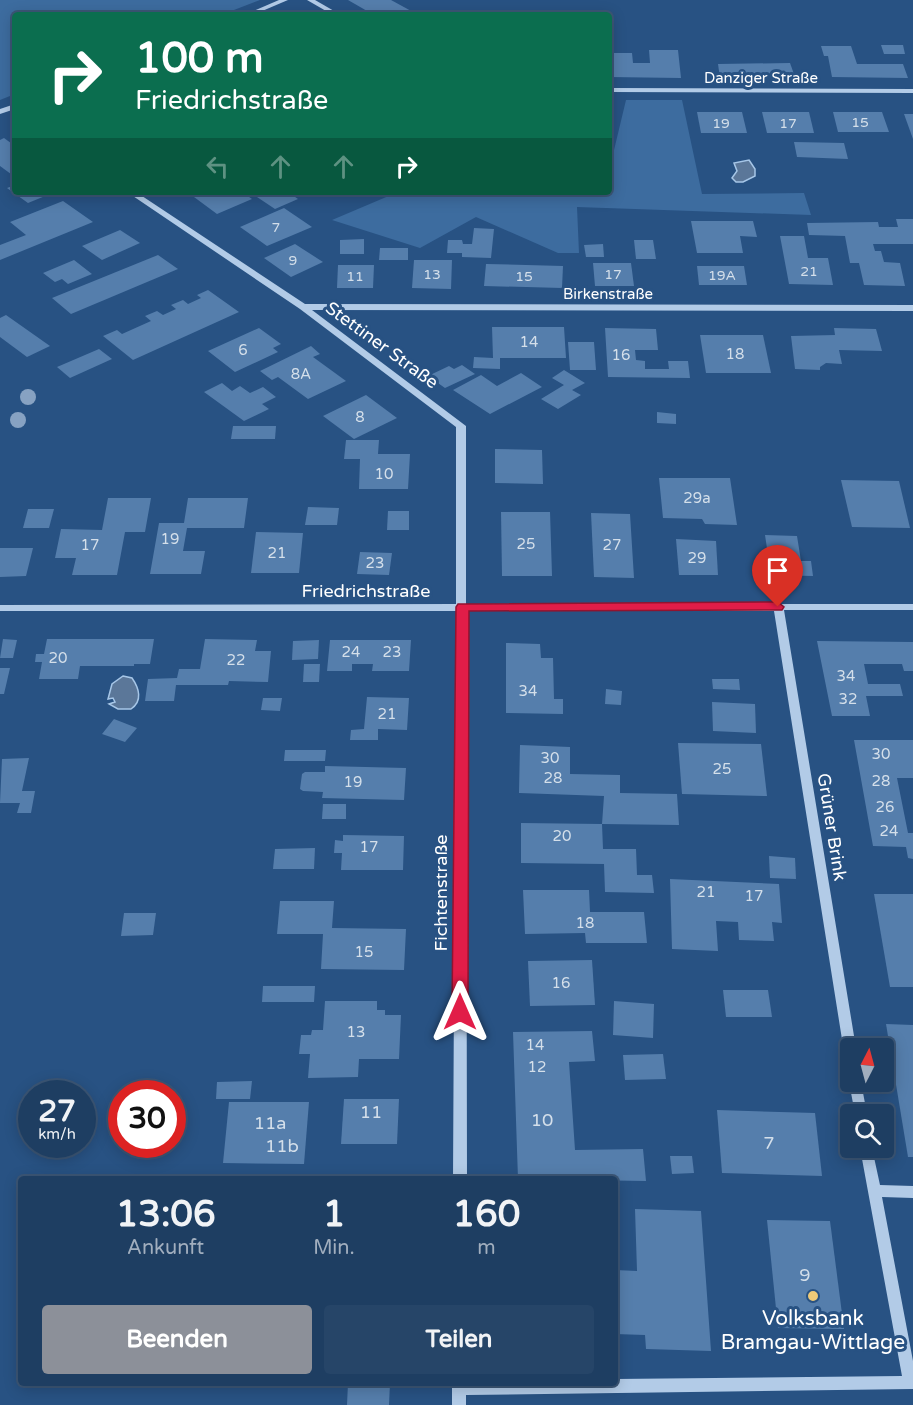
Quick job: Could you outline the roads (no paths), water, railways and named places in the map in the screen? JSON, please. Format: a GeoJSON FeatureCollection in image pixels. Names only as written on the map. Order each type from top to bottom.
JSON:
{"type":"FeatureCollection","features":[{"type":"Feature","properties":{"kind":"street"},"geometry":{"type":"LineString","coordinates":[[255,12],[285,0]]}},
{"type":"Feature","properties":{"kind":"street"},"geometry":{"type":"LineString","coordinates":[[309,0],[332,12]]}},
{"type":"Feature","properties":{"kind":"street","name":"Danziger Straße"},"geometry":{"type":"LineString","coordinates":[[612,90],[913,91]]}},
{"type":"Feature","properties":{"kind":"street","name":"Stettiner Straße"},"geometry":{"type":"LineString","coordinates":[[135,195],[303,307],[461,426],[462,607]]}},
{"type":"Feature","properties":{"kind":"street","name":"Birkenstraße"},"geometry":{"type":"LineString","coordinates":[[303,307],[913,308]]}},
{"type":"Feature","properties":{"kind":"street","name":"Fichtenstraße"},"geometry":{"type":"LineString","coordinates":[[460,1176],[462,607]]}},
{"type":"Feature","properties":{"kind":"street","name":"Grüner Brink"},"geometry":{"type":"LineString","coordinates":[[778,607],[848,1038]]}},
{"type":"Feature","properties":{"kind":"street","name":"Friedrichstraße"},"geometry":{"type":"LineString","coordinates":[[0,608],[913,607]]}},
{"type":"Feature","properties":{"kind":"street"},"geometry":{"type":"LineString","coordinates":[[618,1384],[910,1383],[868,1158]]}},
{"type":"Feature","properties":{"kind":"street"},"geometry":{"type":"LineString","coordinates":[[873,1191],[913,1192]]}},
{"type":"Feature","properties":{"kind":"street"},"geometry":{"type":"LineString","coordinates":[[459,1386],[459,1405]]}},
{"type":"Feature","properties":{"kind":"place","name":"Volksbank Bramgau-Wittlage"},"geometry":{"type":"Point","coordinates":[813,1296]}}]}
